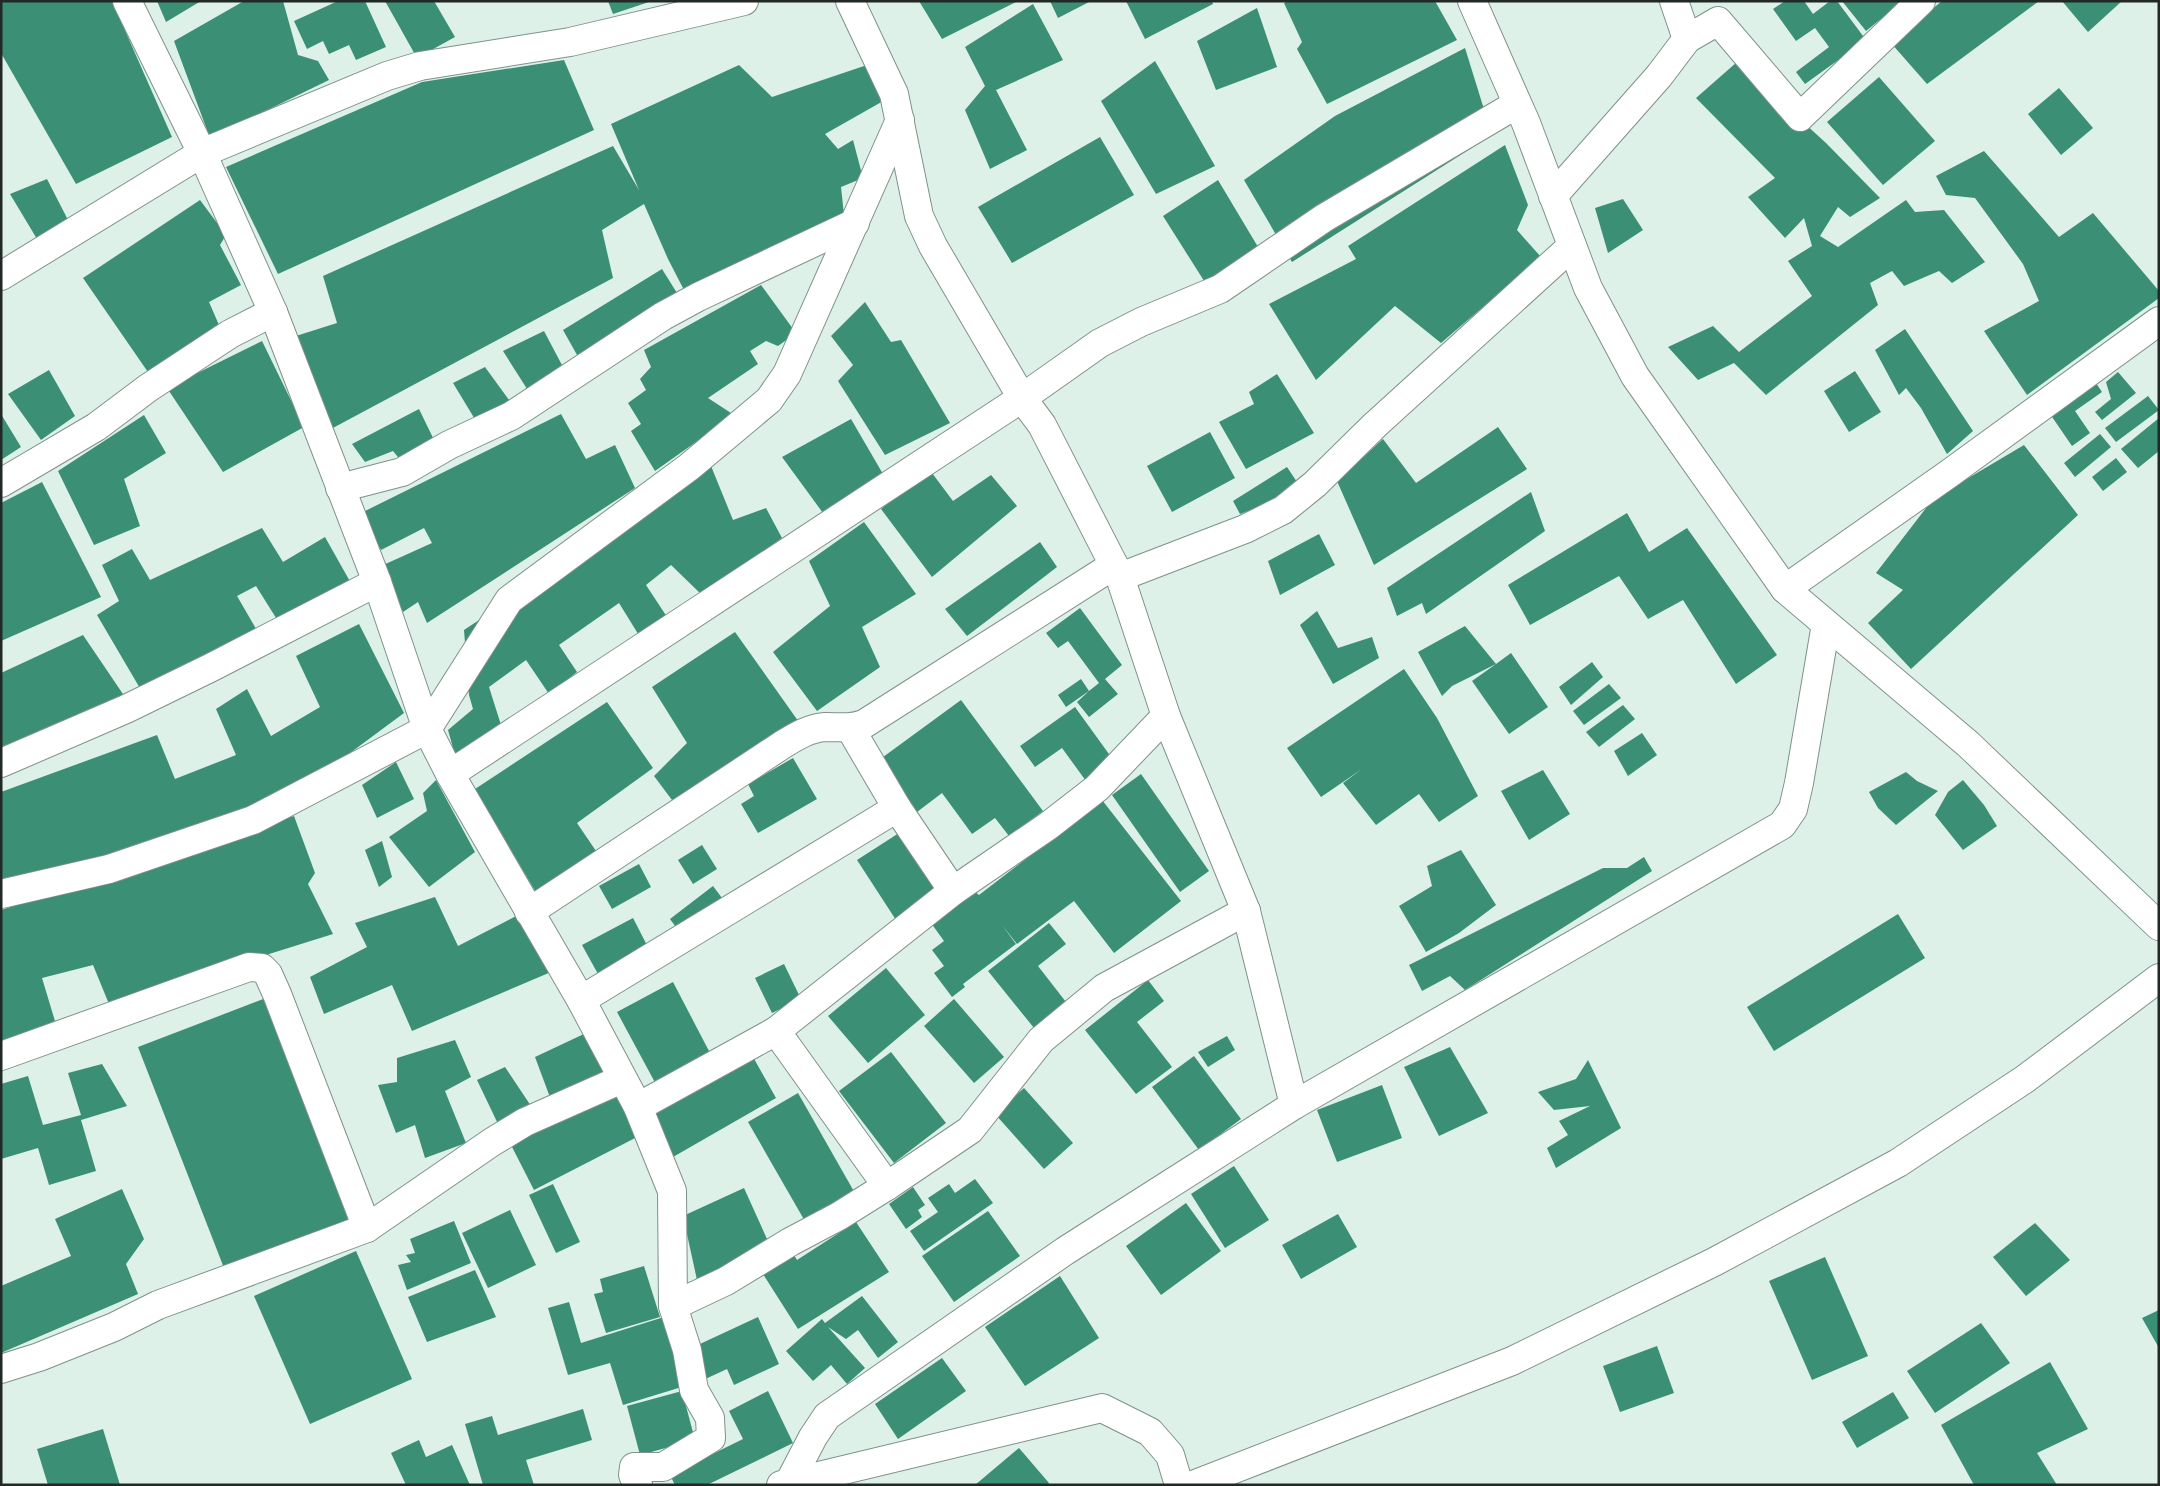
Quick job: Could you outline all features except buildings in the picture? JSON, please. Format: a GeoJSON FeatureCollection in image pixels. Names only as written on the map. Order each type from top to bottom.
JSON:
{"type":"FeatureCollection","features":[{"type":"Feature","properties":{"kind":"street"},"geometry":{"type":"LineString","coordinates":[[128,1],[202,153],[272,312],[376,582],[427,729],[450,774],[581,1000],[638,1107],[672,1191],[673,1306],[686,1350],[694,1390],[710,1418],[711,1438],[663,1467],[634,1467],[633,1475],[638,1485]]}},
{"type":"Feature","properties":{"kind":"street"},"geometry":{"type":"LineString","coordinates":[[1,276],[202,153],[387,76],[420,66],[570,42],[744,1]]}},
{"type":"Feature","properties":{"kind":"street"},"geometry":{"type":"LineString","coordinates":[[850,1],[894,94],[919,216],[933,246],[1022,398],[1042,425],[1117,571],[1166,716],[1246,911],[1294,1105]]}},
{"type":"Feature","properties":{"kind":"street"},"geometry":{"type":"LineString","coordinates":[[1472,1],[1517,104],[1588,288],[1635,376],[1785,589],[1968,744],[2159,926]]}},
{"type":"Feature","properties":{"kind":"street"},"geometry":{"type":"LineString","coordinates":[[1674,1],[1686,39]]}},
{"type":"Feature","properties":{"kind":"street"},"geometry":{"type":"LineString","coordinates":[[1553,196],[1659,76],[1686,39],[1718,21],[1800,117],[1922,1]]}},
{"type":"Feature","properties":{"kind":"street"},"geometry":{"type":"LineString","coordinates":[[450,774],[1022,398],[1100,343],[1141,322],[1220,290],[1324,218],[1517,104]]}},
{"type":"Feature","properties":{"kind":"street"},"geometry":{"type":"LineString","coordinates":[[1,894],[109,869],[253,820],[427,729],[509,600],[689,466],[769,400],[787,374],[900,120]]}},
{"type":"Feature","properties":{"kind":"street"},"geometry":{"type":"LineString","coordinates":[[340,488],[402,472],[449,445],[511,416],[663,316],[698,297],[855,223]]}},
{"type":"Feature","properties":{"kind":"street"},"geometry":{"type":"LineString","coordinates":[[529,912],[804,732],[824,727],[850,728],[864,724],[1117,571],[1245,529],[1283,510],[1315,484],[1375,425],[1572,246]]}},
{"type":"Feature","properties":{"kind":"street"},"geometry":{"type":"LineString","coordinates":[[1,483],[96,427],[148,388],[230,334],[272,312]]}},
{"type":"Feature","properties":{"kind":"street"},"geometry":{"type":"LineString","coordinates":[[1785,589],[1950,473],[2159,321]]}},
{"type":"Feature","properties":{"kind":"street"},"geometry":{"type":"LineString","coordinates":[[1,763],[126,709],[212,667],[376,582]]}},
{"type":"Feature","properties":{"kind":"street"},"geometry":{"type":"LineString","coordinates":[[785,1484],[827,1416],[1065,1251],[1294,1105],[1782,825],[1793,809],[1799,783],[1826,624]]}},
{"type":"Feature","properties":{"kind":"street"},"geometry":{"type":"LineString","coordinates":[[638,1107],[776,1031],[953,891],[1048,826],[1097,788],[1166,716]]}},
{"type":"Feature","properties":{"kind":"street"},"geometry":{"type":"LineString","coordinates":[[850,728],[897,808],[953,891]]}},
{"type":"Feature","properties":{"kind":"street"},"geometry":{"type":"LineString","coordinates":[[581,1000],[897,808]]}},
{"type":"Feature","properties":{"kind":"street"},"geometry":{"type":"LineString","coordinates":[[673,1306],[726,1281],[887,1186],[970,1130],[1041,1040],[1104,988],[1246,911]]}},
{"type":"Feature","properties":{"kind":"street"},"geometry":{"type":"LineString","coordinates":[[1,1056],[249,967],[262,968],[268,974],[277,994],[367,1228]]}},
{"type":"Feature","properties":{"kind":"street"},"geometry":{"type":"LineString","coordinates":[[1193,1485],[1512,1361],[1714,1262],[1898,1162],[2024,1079],[2159,978]]}},
{"type":"Feature","properties":{"kind":"street"},"geometry":{"type":"LineString","coordinates":[[776,1031],[887,1186]]}},
{"type":"Feature","properties":{"kind":"street"},"geometry":{"type":"LineString","coordinates":[[1,1369],[39,1357],[114,1327],[158,1305],[367,1228],[524,1122],[622,1078]]}},
{"type":"Feature","properties":{"kind":"street"},"geometry":{"type":"LineString","coordinates":[[785,1484],[1102,1408],[1150,1432],[1170,1455],[1179,1485]]}}]}
